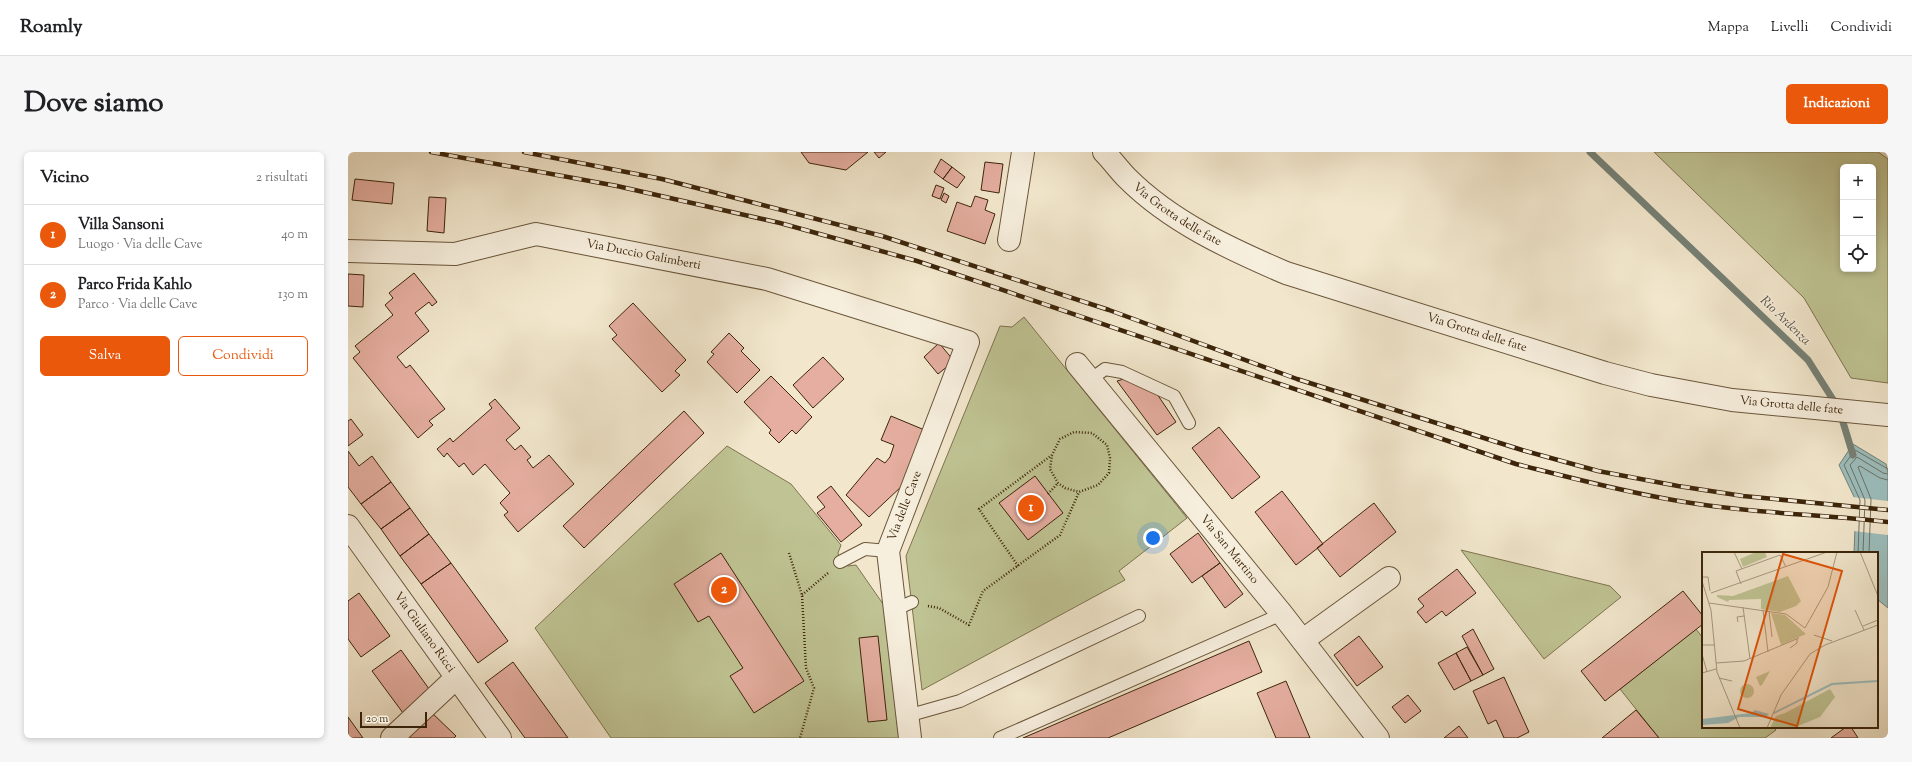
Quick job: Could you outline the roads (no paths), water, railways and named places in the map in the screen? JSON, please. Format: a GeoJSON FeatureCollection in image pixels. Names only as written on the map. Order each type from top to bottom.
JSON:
{"type":"FeatureCollection","features":[{"type":"Feature","properties":{"kind":"street"},"geometry":{"type":"LineString","coordinates":[[1009,240],[1023,152]]}},
{"type":"Feature","properties":{"kind":"street","name":"Via Grotta delle fate"},"geometry":{"type":"LineString","coordinates":[[1104,152],[1127,178],[1163,209],[1195,229],[1240,253],[1286,273],[1605,373],[1651,385],[1732,400],[1888,416]]}},
{"type":"Feature","properties":{"kind":"street","name":"Via Duccio Galimberti"},"geometry":{"type":"LineString","coordinates":[[348,251],[455,254],[536,234],[767,280],[934,330]]}},
{"type":"Feature","properties":{"kind":"street","name":"Via delle Cave"},"geometry":{"type":"LineString","coordinates":[[910,738],[907,716],[904,606],[888,551],[968,342],[934,330]]}},
{"type":"Feature","properties":{"kind":"street","name":"Via San Martino"},"geometry":{"type":"LineString","coordinates":[[1084,372],[1124,431],[1304,640],[1378,738]]}},
{"type":"Feature","properties":{"kind":"street","name":"Via Giuliano Ricci"},"geometry":{"type":"LineString","coordinates":[[348,526],[500,738]]}},
{"type":"Feature","properties":{"kind":"street"},"geometry":{"type":"LineString","coordinates":[[1304,640],[1389,578]]}},
{"type":"Feature","properties":{"kind":"street"},"geometry":{"type":"LineString","coordinates":[[392,738],[456,678]]}},
{"type":"Feature","properties":{"kind":"lane"},"geometry":{"type":"LineString","coordinates":[[1084,372],[1105,369],[1122,372],[1174,396],[1189,423]]}},
{"type":"Feature","properties":{"kind":"lane"},"geometry":{"type":"LineString","coordinates":[[840,562],[865,549],[888,551]]}},
{"type":"Feature","properties":{"kind":"lane"},"geometry":{"type":"LineString","coordinates":[[1000,738],[1282,614]]}},
{"type":"Feature","properties":{"kind":"lane"},"geometry":{"type":"LineString","coordinates":[[907,716],[960,701],[1139,616]]}},
{"type":"Feature","properties":{"kind":"water"},"geometry":{"type":"Polygon","coordinates":[[[1853,444],[1886,464],[1888,473],[1888,608],[1878,600],[1878,552],[1854,552],[1856,501],[1839,465],[1853,444]]]}},
{"type":"Feature","properties":{"kind":"waterway","name":"Rio Ardenza"},"geometry":{"type":"LineString","coordinates":[[1590,152],[1808,360],[1839,409],[1853,455]]}},
{"type":"Feature","properties":{"kind":"railway"},"geometry":{"type":"LineString","coordinates":[[431,152],[617,186],[780,223],[917,261],[1516,464],[1594,484],[1673,500],[1727,508],[1888,522]]}},
{"type":"Feature","properties":{"kind":"railway"},"geometry":{"type":"LineString","coordinates":[[524,152],[662,179],[882,236],[1109,310],[1297,379],[1522,450],[1598,471],[1743,496],[1888,510]]}},
{"type":"Feature","properties":{"kind":"place","name":"Villa Sansoni"},"geometry":{"type":"Point","coordinates":[1031,508]}},
{"type":"Feature","properties":{"kind":"place","name":"Parco Frida Kahlo"},"geometry":{"type":"Point","coordinates":[724,590]}}]}
